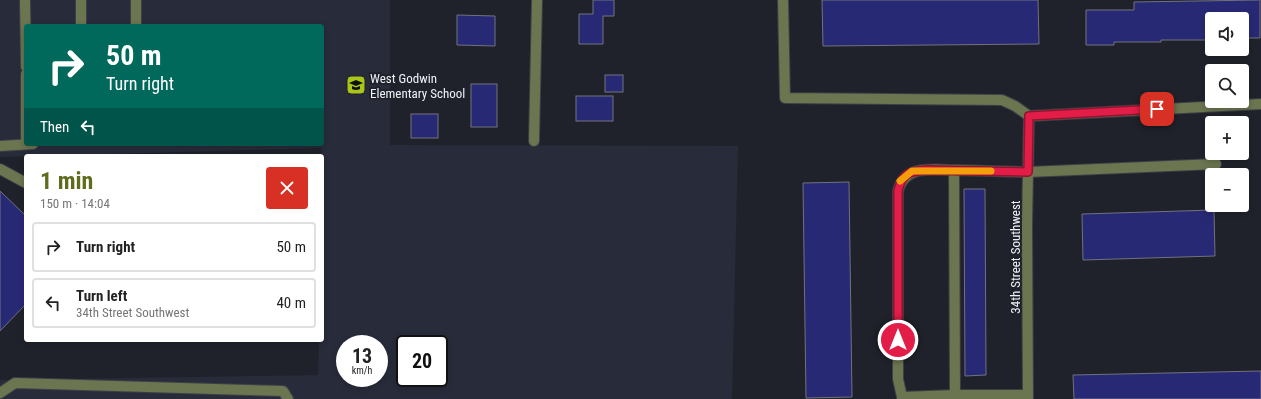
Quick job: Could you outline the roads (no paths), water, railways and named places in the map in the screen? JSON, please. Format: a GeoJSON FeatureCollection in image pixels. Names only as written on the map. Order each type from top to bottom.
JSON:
{"type":"FeatureCollection","features":[{"type":"Feature","properties":{"kind":"street"},"geometry":{"type":"LineString","coordinates":[[25,0],[25,24]]}},
{"type":"Feature","properties":{"kind":"street"},"geometry":{"type":"LineString","coordinates":[[81,0],[81,24]]}},
{"type":"Feature","properties":{"kind":"street"},"geometry":{"type":"LineString","coordinates":[[136,0],[136,24]]}},
{"type":"Feature","properties":{"kind":"street"},"geometry":{"type":"LineString","coordinates":[[534,141],[537,0]]}},
{"type":"Feature","properties":{"kind":"street"},"geometry":{"type":"LineString","coordinates":[[783,0],[785,98],[1002,100],[1015,106],[1029,116],[1261,104]]}},
{"type":"Feature","properties":{"kind":"street","name":"34th Street Southwest"},"geometry":{"type":"LineString","coordinates":[[1028,397],[1029,116]]}},
{"type":"Feature","properties":{"kind":"street"},"geometry":{"type":"LineString","coordinates":[[0,146],[24,144]]}},
{"type":"Feature","properties":{"kind":"street"},"geometry":{"type":"LineString","coordinates":[[1028,397],[902,398],[898,379],[898,191],[901,180],[912,171],[954,170],[1028,172],[1216,164]]}},
{"type":"Feature","properties":{"kind":"street"},"geometry":{"type":"LineString","coordinates":[[0,169],[24,182]]}},
{"type":"Feature","properties":{"kind":"street"},"geometry":{"type":"LineString","coordinates":[[954,170],[955,397]]}},
{"type":"Feature","properties":{"kind":"street"},"geometry":{"type":"LineString","coordinates":[[0,393],[15,383],[283,391],[288,399]]}},
{"type":"Feature","properties":{"kind":"place","name":"West Godwin Elementary School"},"geometry":{"type":"Point","coordinates":[356,85]}}]}
